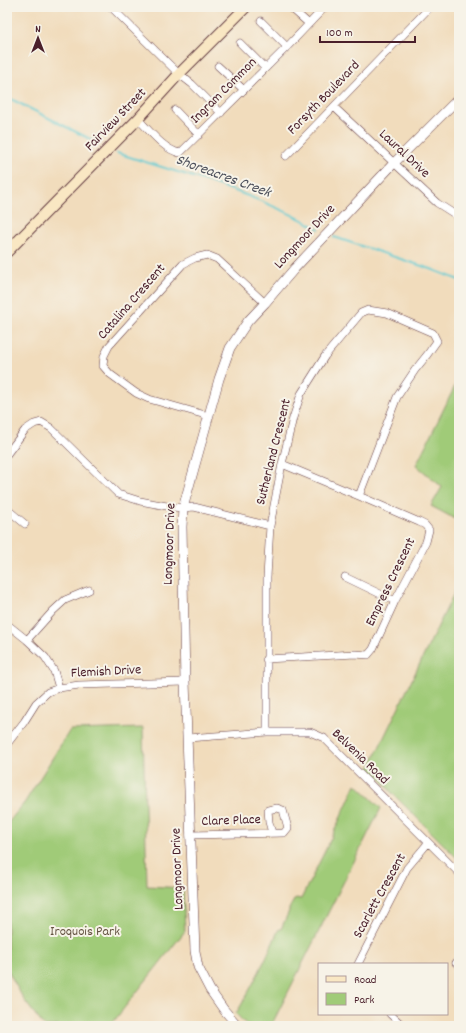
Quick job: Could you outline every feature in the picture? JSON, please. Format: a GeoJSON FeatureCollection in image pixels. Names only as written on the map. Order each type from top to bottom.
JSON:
{"type":"FeatureCollection","features":[{"type":"Feature","properties":{"kind":"main road","name":"Fairview Street"},"geometry":{"type":"LineString","coordinates":[[7,252],[246,7]]}},
{"type":"Feature","properties":{"kind":"street"},"geometry":{"type":"LineString","coordinates":[[111,7],[221,113]]}},
{"type":"Feature","properties":{"kind":"street"},"geometry":{"type":"LineString","coordinates":[[290,7],[308,23]]}},
{"type":"Feature","properties":{"kind":"street","name":"Ingram Common"},"geometry":{"type":"LineString","coordinates":[[138,119],[162,143],[174,152],[180,153],[287,47],[308,23],[325,7]]}},
{"type":"Feature","properties":{"kind":"street","name":"Forsyth Boulevard"},"geometry":{"type":"LineString","coordinates":[[286,156],[430,7]]}},
{"type":"Feature","properties":{"kind":"street"},"geometry":{"type":"LineString","coordinates":[[261,21],[287,47]]}},
{"type":"Feature","properties":{"kind":"street"},"geometry":{"type":"LineString","coordinates":[[240,43],[265,68]]}},
{"type":"Feature","properties":{"kind":"street"},"geometry":{"type":"LineString","coordinates":[[218,66],[244,90]]}},
{"type":"Feature","properties":{"kind":"street","name":"Longmoor Drive"},"geometry":{"type":"LineString","coordinates":[[238,1026],[224,1010],[210,990],[198,967],[195,951],[185,682],[182,541],[183,508],[219,379],[230,348],[248,321],[295,268],[394,163],[459,98]]}},
{"type":"Feature","properties":{"kind":"street","name":"Laural Drive"},"geometry":{"type":"LineString","coordinates":[[334,107],[437,204],[459,217]]}},
{"type":"Feature","properties":{"kind":"street"},"geometry":{"type":"LineString","coordinates":[[175,110],[199,135]]}},
{"type":"Feature","properties":{"kind":"street","name":"Catalina Crescent"},"geometry":{"type":"LineString","coordinates":[[209,416],[149,399],[136,393],[110,374],[103,366],[104,356],[109,346],[183,264],[195,258],[207,255],[217,259],[265,303]]}},
{"type":"Feature","properties":{"kind":"street","name":"Sutherland Crescent"},"geometry":{"type":"LineString","coordinates":[[267,732],[267,577],[270,526],[293,418],[301,394],[325,356],[361,313],[368,310],[386,313],[433,333],[437,341],[397,397],[359,496]]}},
{"type":"Feature","properties":{"kind":"street"},"geometry":{"type":"LineString","coordinates":[[7,454],[25,430],[34,424],[41,422],[51,428],[118,494],[140,501],[183,508],[194,507],[270,526]]}},
{"type":"Feature","properties":{"kind":"street","name":"Empress Crescent"},"geometry":{"type":"LineString","coordinates":[[266,659],[368,654],[373,649],[395,601],[426,542],[429,530],[425,525],[419,522],[282,464]]}},
{"type":"Feature","properties":{"kind":"street"},"geometry":{"type":"LineString","coordinates":[[7,509],[25,524]]}},
{"type":"Feature","properties":{"kind":"street"},"geometry":{"type":"LineString","coordinates":[[345,577],[395,601]]}},
{"type":"Feature","properties":{"kind":"street"},"geometry":{"type":"LineString","coordinates":[[28,640],[53,611],[65,600],[89,590]]}},
{"type":"Feature","properties":{"kind":"street"},"geometry":{"type":"LineString","coordinates":[[7,624],[28,640],[45,657],[54,671],[59,688]]}},
{"type":"Feature","properties":{"kind":"street","name":"Flemish Drive"},"geometry":{"type":"LineString","coordinates":[[8,741],[24,722],[36,703],[48,692],[59,688],[78,685],[185,682]]}},
{"type":"Feature","properties":{"kind":"street","name":"Belvenia Road"},"geometry":{"type":"LineString","coordinates":[[188,738],[267,732],[310,732],[324,738],[459,873]]}},
{"type":"Feature","properties":{"kind":"street","name":"Clare Place"},"geometry":{"type":"LineString","coordinates":[[190,836],[272,833]]}},
{"type":"Feature","properties":{"kind":"street","name":"Scarlett Crescent"},"geometry":{"type":"LineString","coordinates":[[359,963],[407,868],[428,843]]}},
{"type":"Feature","properties":{"kind":"street"},"geometry":{"type":"LineString","coordinates":[[391,1015],[403,1026]]}},
{"type":"Feature","properties":{"kind":"green space"},"geometry":{"type":"Polygon","coordinates":[[[459,378],[459,521],[431,506],[442,487],[416,465],[459,378]]]}},
{"type":"Feature","properties":{"kind":"green space"},"geometry":{"type":"Polygon","coordinates":[[[459,583],[459,860],[369,768],[459,583]]]}},
{"type":"Feature","properties":{"kind":"green space","name":"Iroquois Park"},"geometry":{"type":"Polygon","coordinates":[[[143,728],[147,886],[183,888],[185,931],[110,1026],[44,1026],[24,1000],[7,969],[7,824],[25,802],[70,730],[143,728]]]}},
{"type":"Feature","properties":{"kind":"green space"},"geometry":{"type":"Polygon","coordinates":[[[356,784],[381,808],[271,1026],[248,1026],[236,1014],[248,994],[294,900],[296,898],[301,899],[356,784]]]}},
{"type":"Feature","properties":{"kind":"waterway","name":"Shoreacres Creek"},"geometry":{"type":"LineString","coordinates":[[7,97],[94,141]]}},
{"type":"Feature","properties":{"kind":"waterway","name":"Shoreacres Creek"},"geometry":{"type":"LineString","coordinates":[[117,153],[194,177],[245,195],[295,216],[319,229]]}},
{"type":"Feature","properties":{"kind":"waterway","name":"Shoreacres Creek"},"geometry":{"type":"LineString","coordinates":[[334,237],[431,269],[459,280]]}}]}
